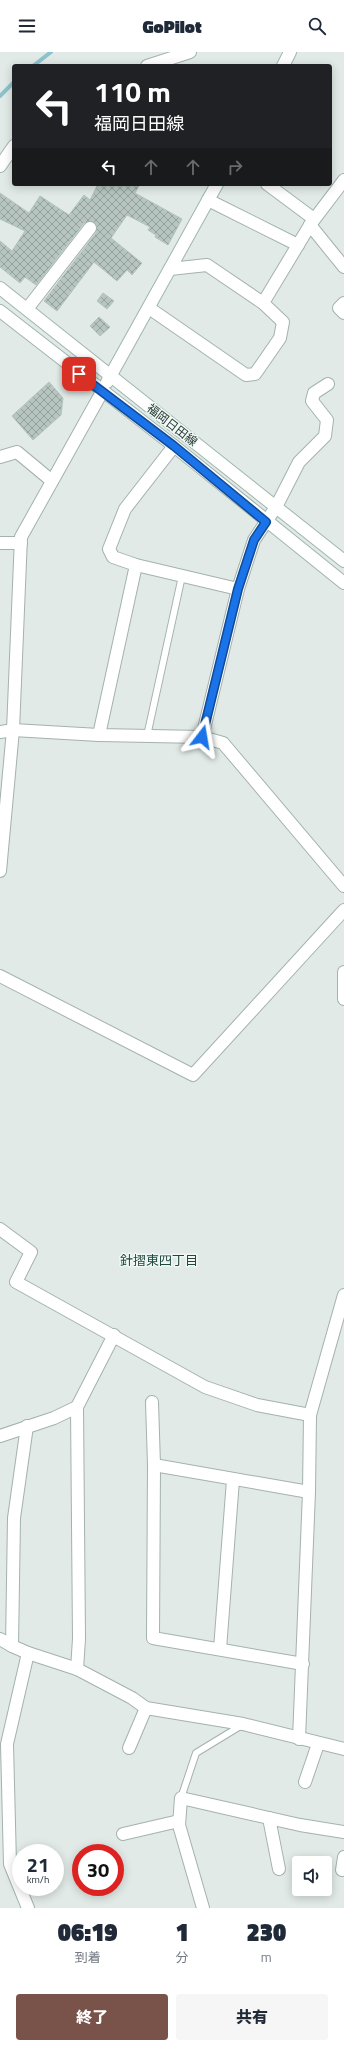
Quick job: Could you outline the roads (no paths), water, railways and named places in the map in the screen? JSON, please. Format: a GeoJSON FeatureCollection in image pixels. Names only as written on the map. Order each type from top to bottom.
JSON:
{"type":"FeatureCollection","features":[{"type":"Feature","properties":{"kind":"street"},"geometry":{"type":"LineString","coordinates":[[153,64],[190,52]]}},
{"type":"Feature","properties":{"kind":"street"},"geometry":{"type":"LineString","coordinates":[[283,64],[290,52]]}},
{"type":"Feature","properties":{"kind":"street"},"geometry":{"type":"LineString","coordinates":[[0,166],[12,149]]}},
{"type":"Feature","properties":{"kind":"street"},"geometry":{"type":"LineString","coordinates":[[263,303],[312,222],[344,180]]}},
{"type":"Feature","properties":{"kind":"street"},"geometry":{"type":"LineString","coordinates":[[0,864],[13,730],[21,536],[216,186]]}},
{"type":"Feature","properties":{"kind":"street"},"geometry":{"type":"LineString","coordinates":[[269,186],[312,222],[344,267]]}},
{"type":"Feature","properties":{"kind":"street"},"geometry":{"type":"LineString","coordinates":[[208,200],[298,246]]}},
{"type":"Feature","properties":{"kind":"street"},"geometry":{"type":"LineString","coordinates":[[27,309],[90,228]]}},
{"type":"Feature","properties":{"kind":"street"},"geometry":{"type":"LineString","coordinates":[[149,308],[246,375],[255,374],[280,338],[283,322],[263,303],[207,265],[170,269]]}},
{"type":"Feature","properties":{"kind":"street","name":"福岡日田線"},"geometry":{"type":"LineString","coordinates":[[0,288],[344,561]]}},
{"type":"Feature","properties":{"kind":"street"},"geometry":{"type":"LineString","coordinates":[[344,303],[339,308],[344,313]]}},
{"type":"Feature","properties":{"kind":"street","name":"福岡日田線"},"geometry":{"type":"LineString","coordinates":[[0,311],[102,392],[174,446],[266,522],[344,583]]}},
{"type":"Feature","properties":{"kind":"street"},"geometry":{"type":"LineString","coordinates":[[202,737],[238,589],[254,540],[276,507],[299,462],[324,436],[327,420],[312,400],[314,393],[328,384]]}},
{"type":"Feature","properties":{"kind":"street"},"geometry":{"type":"LineString","coordinates":[[174,446],[125,509],[109,549],[113,558],[136,565],[238,589]]}},
{"type":"Feature","properties":{"kind":"street"},"geometry":{"type":"LineString","coordinates":[[0,457],[17,452],[52,481]]}},
{"type":"Feature","properties":{"kind":"street"},"geometry":{"type":"LineString","coordinates":[[0,543],[21,542]]}},
{"type":"Feature","properties":{"kind":"street"},"geometry":{"type":"LineString","coordinates":[[99,735],[136,565]]}},
{"type":"Feature","properties":{"kind":"street"},"geometry":{"type":"LineString","coordinates":[[0,732],[13,730],[99,735],[202,737],[223,743],[344,886]]}},
{"type":"Feature","properties":{"kind":"street"},"geometry":{"type":"LineString","coordinates":[[0,777],[7,788]]}},
{"type":"Feature","properties":{"kind":"street"},"geometry":{"type":"LineString","coordinates":[[0,976],[193,1075],[344,910]]}},
{"type":"Feature","properties":{"kind":"street"},"geometry":{"type":"LineString","coordinates":[[344,972],[344,999]]}},
{"type":"Feature","properties":{"kind":"street"},"geometry":{"type":"LineString","coordinates":[[0,1229],[31,1252],[16,1282],[114,1335],[205,1387],[256,1405],[310,1415]]}},
{"type":"Feature","properties":{"kind":"street"},"geometry":{"type":"LineString","coordinates":[[299,1739],[309,1492],[310,1415],[344,1295]]}},
{"type":"Feature","properties":{"kind":"street"},"geometry":{"type":"LineString","coordinates":[[77,1669],[79,1639],[77,1407],[114,1335]]}},
{"type":"Feature","properties":{"kind":"street"},"geometry":{"type":"LineString","coordinates":[[152,1402],[154,1465],[152,1638],[303,1664]]}},
{"type":"Feature","properties":{"kind":"street"},"geometry":{"type":"LineString","coordinates":[[0,1436],[54,1418],[77,1407]]}},
{"type":"Feature","properties":{"kind":"street"},"geometry":{"type":"LineString","coordinates":[[12,1646],[14,1518],[27,1426]]}},
{"type":"Feature","properties":{"kind":"street"},"geometry":{"type":"LineString","coordinates":[[154,1465],[233,1480],[309,1492]]}},
{"type":"Feature","properties":{"kind":"street"},"geometry":{"type":"LineString","coordinates":[[220,1649],[233,1480]]}},
{"type":"Feature","properties":{"kind":"street"},"geometry":{"type":"LineString","coordinates":[[0,1638],[12,1646],[28,1653],[77,1669],[132,1698],[146,1708],[243,1724],[318,1744],[344,1749]]}},
{"type":"Feature","properties":{"kind":"street"},"geometry":{"type":"LineString","coordinates":[[28,1653],[8,1744],[10,1864],[28,1908]]}},
{"type":"Feature","properties":{"kind":"street"},"geometry":{"type":"LineString","coordinates":[[129,1748],[146,1708]]}},
{"type":"Feature","properties":{"kind":"street"},"geometry":{"type":"LineString","coordinates":[[305,1782],[318,1744]]}},
{"type":"Feature","properties":{"kind":"street"},"geometry":{"type":"LineString","coordinates":[[203,1908],[179,1825],[181,1798],[269,1818],[344,1832]]}},
{"type":"Feature","properties":{"kind":"street"},"geometry":{"type":"LineString","coordinates":[[269,1818],[279,1869]]}},
{"type":"Feature","properties":{"kind":"street"},"geometry":{"type":"LineString","coordinates":[[123,1834],[179,1820]]}},
{"type":"Feature","properties":{"kind":"street"},"geometry":{"type":"LineString","coordinates":[[342,1870],[344,1857]]}},
{"type":"Feature","properties":{"kind":"lane"},"geometry":{"type":"LineString","coordinates":[[148,736],[182,576]]}},
{"type":"Feature","properties":{"kind":"lane"},"geometry":{"type":"LineString","coordinates":[[181,1798],[196,1753],[243,1724]]}},
{"type":"Feature","properties":{"kind":"waterway"},"geometry":{"type":"LineString","coordinates":[[36,64],[51,52]]}},
{"type":"Feature","properties":{"kind":"waterway"},"geometry":{"type":"LineString","coordinates":[[0,96],[12,84]]}},
{"type":"Feature","properties":{"kind":"district","name":"針摺東四丁目"},"geometry":{"type":"Point","coordinates":[159,1260]}}]}
